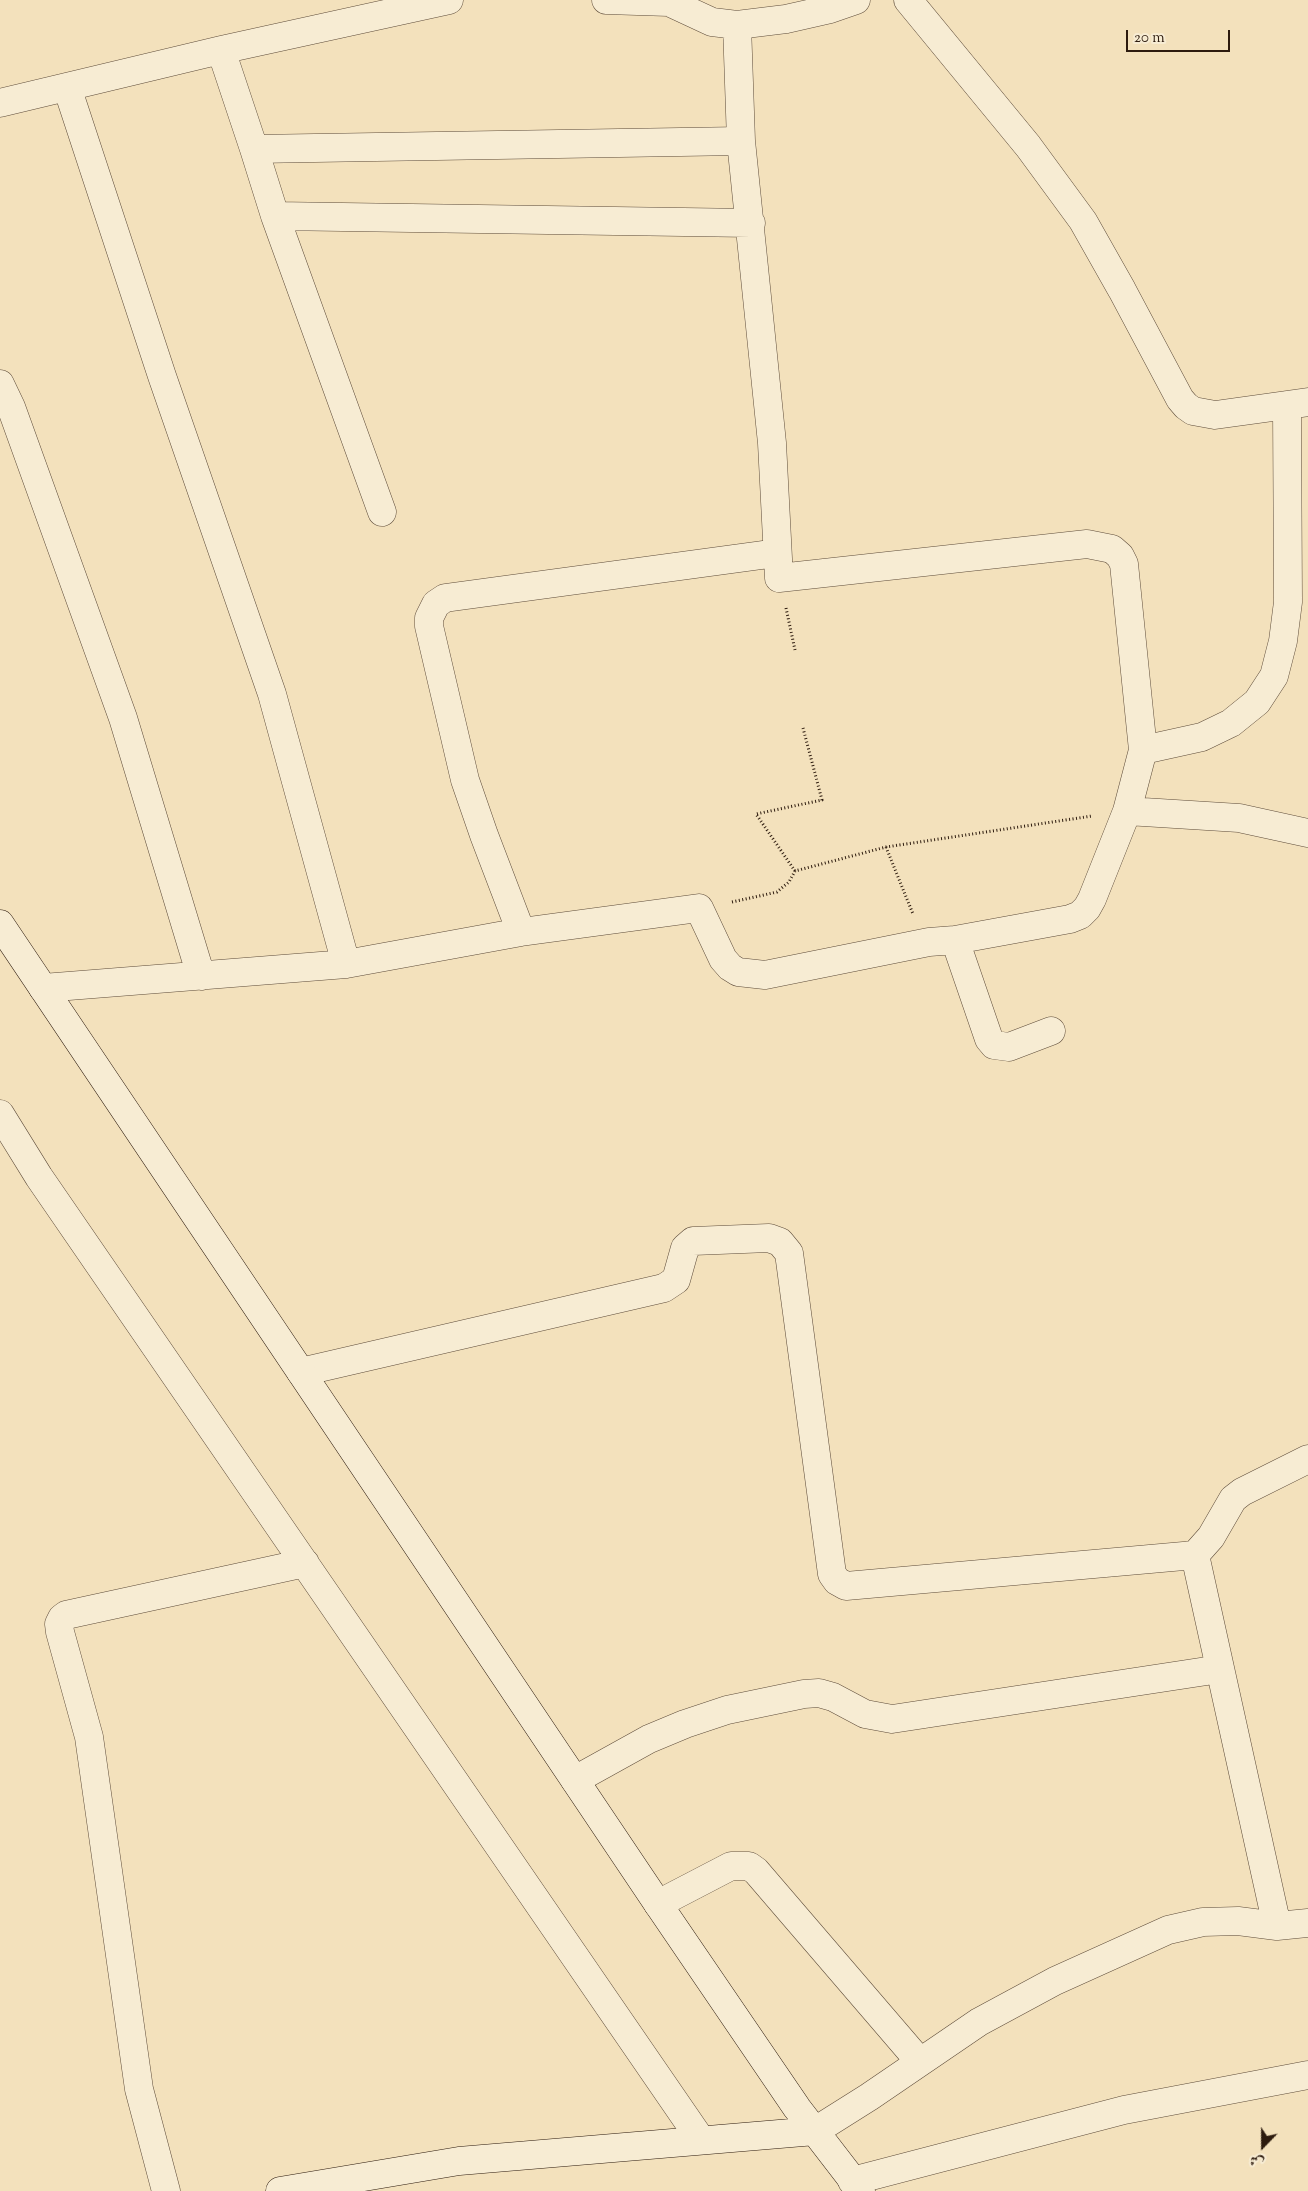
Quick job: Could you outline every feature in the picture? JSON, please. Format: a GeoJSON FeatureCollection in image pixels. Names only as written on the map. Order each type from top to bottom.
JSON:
{"type":"FeatureCollection","features":[{"type":"Feature","properties":{"kind":"street"},"geometry":{"type":"LineString","coordinates":[[0,103],[221,50],[448,0]]}},
{"type":"Feature","properties":{"kind":"street"},"geometry":{"type":"LineString","coordinates":[[606,0],[669,1],[712,22],[737,25],[786,19],[830,9],[856,0]]}},
{"type":"Feature","properties":{"kind":"street"},"geometry":{"type":"LineString","coordinates":[[908,0],[1028,146],[1083,221],[1186,406],[1193,411],[1215,416],[1297,404],[1288,602],[1283,641],[1274,676],[1257,702],[1231,723],[1202,737],[1143,750]]}},
{"type":"Feature","properties":{"kind":"street"},"geometry":{"type":"LineString","coordinates":[[737,25],[741,141],[751,223],[772,443],[778,566]]}},
{"type":"Feature","properties":{"kind":"street"},"geometry":{"type":"LineString","coordinates":[[221,50],[275,216],[382,512]]}},
{"type":"Feature","properties":{"kind":"street"},"geometry":{"type":"LineString","coordinates":[[67,87],[162,376],[272,694],[346,964]]}},
{"type":"Feature","properties":{"kind":"street"},"geometry":{"type":"LineString","coordinates":[[254,149],[741,141]]}},
{"type":"Feature","properties":{"kind":"street"},"geometry":{"type":"LineString","coordinates":[[275,216],[751,223]]}},
{"type":"Feature","properties":{"kind":"street"},"geometry":{"type":"LineString","coordinates":[[0,384],[11,407],[123,718],[201,976]]}},
{"type":"Feature","properties":{"kind":"street"},"geometry":{"type":"LineString","coordinates":[[43,988],[346,964],[521,932],[700,908],[723,959],[738,972],[750,975],[765,975],[929,942],[955,940],[1070,919],[1080,915],[1088,908],[1127,811],[1143,750],[1124,564],[1120,556],[1112,549],[1087,544],[778,566],[445,598],[436,604],[428,618],[429,626],[465,780],[521,932]]}},
{"type":"Feature","properties":{"kind":"street"},"geometry":{"type":"LineString","coordinates":[[1127,811],[1239,818],[1308,833]]}},
{"type":"Feature","properties":{"kind":"street"},"geometry":{"type":"LineString","coordinates":[[0,924],[658,1904],[797,2108],[857,2186],[1124,2110],[1308,2075]]}},
{"type":"Feature","properties":{"kind":"street"},"geometry":{"type":"LineString","coordinates":[[955,940],[989,1039],[994,1045],[1008,1047],[1051,1031]]}},
{"type":"Feature","properties":{"kind":"street"},"geometry":{"type":"LineString","coordinates":[[0,1114],[39,1177],[701,2140]]}},
{"type":"Feature","properties":{"kind":"street"},"geometry":{"type":"LineString","coordinates":[[301,1372],[664,1288],[676,1280],[685,1248],[693,1240],[769,1238],[780,1242],[789,1253],[832,1574],[837,1581],[846,1586],[1195,1555],[1211,1537],[1233,1499],[1242,1492],[1308,1459]]}},
{"type":"Feature","properties":{"kind":"street"},"geometry":{"type":"LineString","coordinates":[[1195,1555],[1277,1926]]}},
{"type":"Feature","properties":{"kind":"street"},"geometry":{"type":"LineString","coordinates":[[166,2191],[139,2089],[89,1737],[59,1624],[66,1615],[305,1563]]}},
{"type":"Feature","properties":{"kind":"street"},"geometry":{"type":"LineString","coordinates":[[575,1780],[649,1738],[685,1724],[727,1710],[804,1694],[819,1693],[833,1697],[865,1714],[892,1719],[1220,1669]]}},
{"type":"Feature","properties":{"kind":"street"},"geometry":{"type":"LineString","coordinates":[[658,1904],[731,1866],[749,1866],[756,1871],[920,2062]]}},
{"type":"Feature","properties":{"kind":"street"},"geometry":{"type":"LineString","coordinates":[[280,2191],[459,2162],[815,2130],[869,2097],[979,2022],[1047,1986],[1168,1930],[1203,1922],[1238,1921],[1277,1926],[1308,1923]]}},
{"type":"Feature","properties":{"kind":"path"},"geometry":{"type":"LineString","coordinates":[[778,566],[795,650]]}},
{"type":"Feature","properties":{"kind":"path"},"geometry":{"type":"LineString","coordinates":[[795,871],[756,814],[822,800],[803,728]]}},
{"type":"Feature","properties":{"kind":"path"},"geometry":{"type":"LineString","coordinates":[[700,908],[777,892],[789,882],[795,871],[886,848],[1127,811]]}},
{"type":"Feature","properties":{"kind":"path"},"geometry":{"type":"LineString","coordinates":[[886,848],[910,908],[929,942]]}}]}
